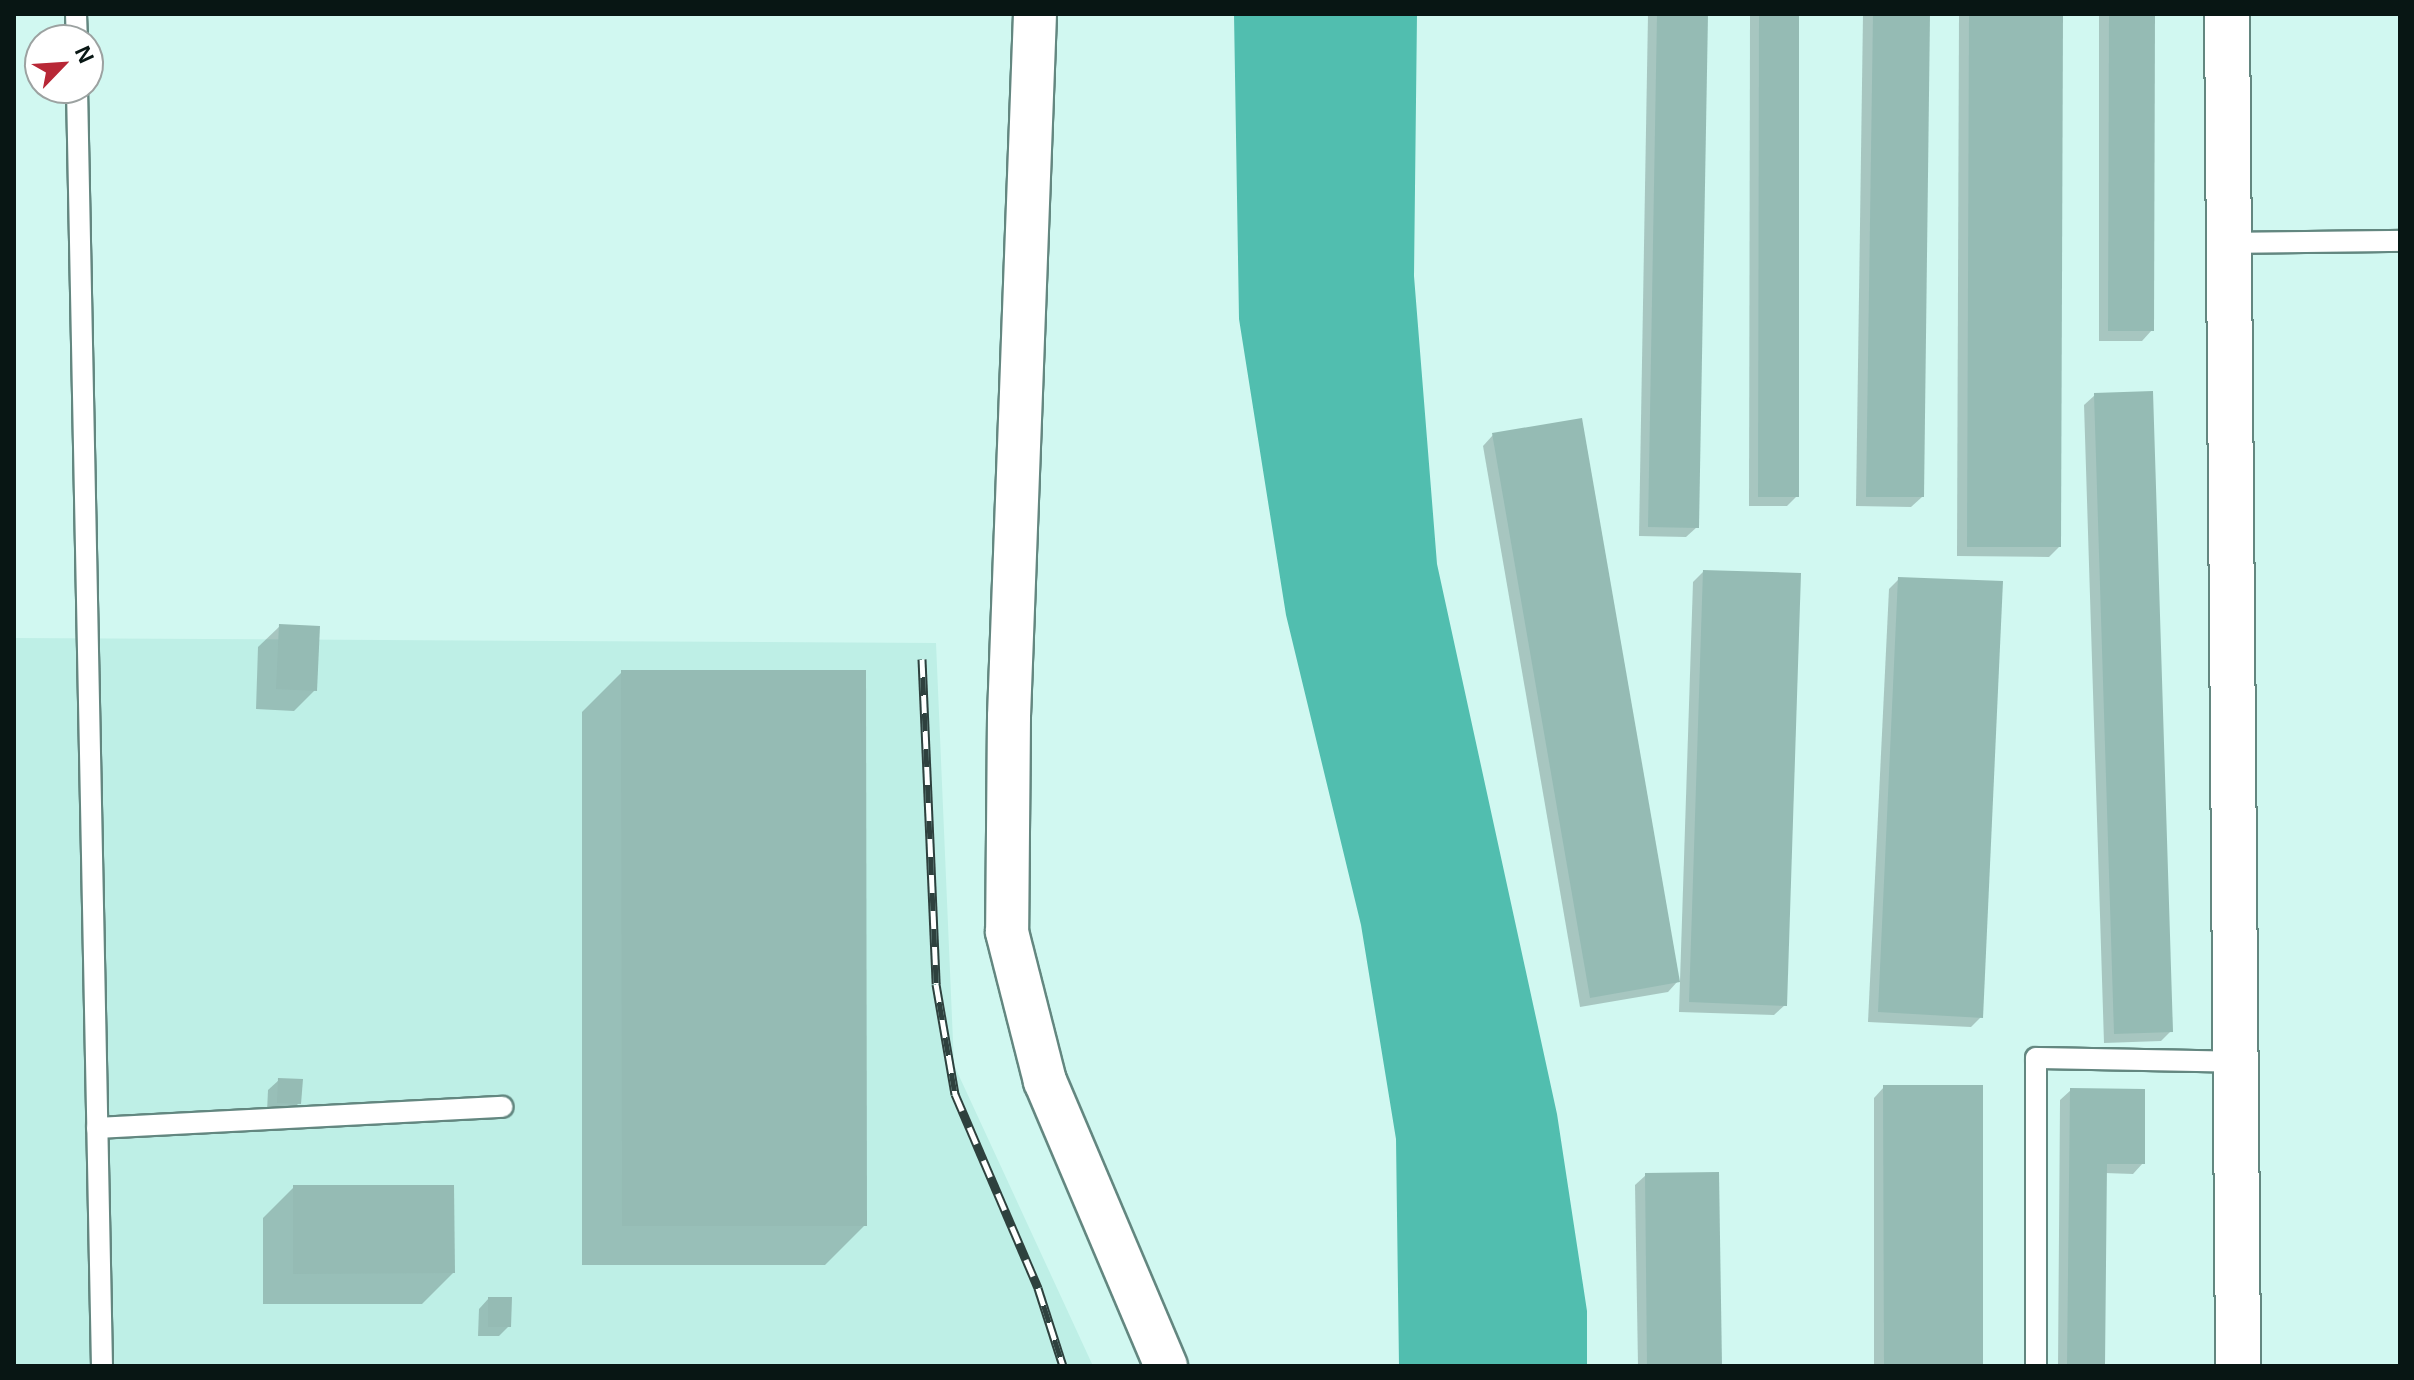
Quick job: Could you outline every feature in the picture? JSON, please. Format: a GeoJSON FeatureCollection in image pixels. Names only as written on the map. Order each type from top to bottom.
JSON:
{"type":"FeatureCollection","features":[{"type":"Feature","properties":{"kind":"street"},"geometry":{"type":"LineString","coordinates":[[1035,14],[1009,717],[1007,932],[1045,1081],[1166,1366]]}},
{"type":"Feature","properties":{"kind":"street"},"geometry":{"type":"LineString","coordinates":[[2227,14],[2239,1062],[2238,1366]]}},
{"type":"Feature","properties":{"kind":"lane"},"geometry":{"type":"LineString","coordinates":[[77,104],[102,1366]]}},
{"type":"Feature","properties":{"kind":"lane"},"geometry":{"type":"LineString","coordinates":[[2232,243],[2400,241]]}},
{"type":"Feature","properties":{"kind":"lane"},"geometry":{"type":"LineString","coordinates":[[2036,1366],[2036,1058],[2239,1062]]}},
{"type":"Feature","properties":{"kind":"lane"},"geometry":{"type":"LineString","coordinates":[[97,1128],[502,1107]]}},
{"type":"Feature","properties":{"kind":"shaded area"},"geometry":{"type":"Polygon","coordinates":[[[1234,14],[1417,14],[1414,276],[1437,564],[1557,1114],[1587,1311],[1587,1366],[1399,1366],[1396,1139],[1361,925],[1286,615],[1239,319],[1234,14]]]}},
{"type":"Feature","properties":{"kind":"shaded area"},"geometry":{"type":"Polygon","coordinates":[[[14,638],[936,643],[954,1065],[1093,1366],[14,1366],[14,638]]]}},
{"type":"Feature","properties":{"kind":"building"},"geometry":{"type":"Polygon","coordinates":[[[1657,14],[1708,14],[1699,528],[1648,527],[1657,14]]]}},
{"type":"Feature","properties":{"kind":"building"},"geometry":{"type":"Polygon","coordinates":[[[1759,14],[1799,14],[1799,497],[1758,497],[1759,14]]]}},
{"type":"Feature","properties":{"kind":"building"},"geometry":{"type":"Polygon","coordinates":[[[1873,14],[1930,14],[1924,497],[1866,497],[1873,14]]]}},
{"type":"Feature","properties":{"kind":"building"},"geometry":{"type":"Polygon","coordinates":[[[1969,14],[2063,14],[2061,547],[1967,547],[1969,14]]]}},
{"type":"Feature","properties":{"kind":"building"},"geometry":{"type":"Polygon","coordinates":[[[2109,14],[2155,14],[2154,331],[2108,331],[2109,14]]]}},
{"type":"Feature","properties":{"kind":"building"},"geometry":{"type":"Polygon","coordinates":[[[2153,391],[2173,1032],[2114,1034],[2094,393],[2153,391]]]}},
{"type":"Feature","properties":{"kind":"building"},"geometry":{"type":"Polygon","coordinates":[[[1582,418],[1680,982],[1590,998],[1492,433],[1582,418]]]}},
{"type":"Feature","properties":{"kind":"building"},"geometry":{"type":"Polygon","coordinates":[[[1703,570],[1801,573],[1787,1006],[1689,1002],[1703,570]]]}},
{"type":"Feature","properties":{"kind":"building"},"geometry":{"type":"Polygon","coordinates":[[[1898,577],[2003,581],[1983,1018],[1878,1012],[1898,577]]]}},
{"type":"Feature","properties":{"kind":"building"},"geometry":{"type":"Polygon","coordinates":[[[279,624],[320,626],[317,691],[276,689],[279,624]]]}},
{"type":"Feature","properties":{"kind":"building"},"geometry":{"type":"Polygon","coordinates":[[[621,670],[866,670],[867,1226],[622,1226],[621,670]]]}},
{"type":"Feature","properties":{"kind":"building"},"geometry":{"type":"Polygon","coordinates":[[[278,1078],[303,1079],[301,1104],[277,1103],[278,1078]]]}},
{"type":"Feature","properties":{"kind":"building"},"geometry":{"type":"Polygon","coordinates":[[[1883,1085],[1983,1085],[1983,1366],[1884,1366],[1883,1085]]]}},
{"type":"Feature","properties":{"kind":"building"},"geometry":{"type":"Polygon","coordinates":[[[2070,1088],[2145,1089],[2145,1164],[2107,1164],[2105,1366],[2067,1366],[2070,1088]]]}},
{"type":"Feature","properties":{"kind":"building"},"geometry":{"type":"Polygon","coordinates":[[[1719,1172],[1722,1366],[1647,1366],[1645,1173],[1719,1172]]]}},
{"type":"Feature","properties":{"kind":"building"},"geometry":{"type":"Polygon","coordinates":[[[293,1185],[454,1185],[455,1273],[293,1274],[293,1185]]]}},
{"type":"Feature","properties":{"kind":"building"},"geometry":{"type":"Polygon","coordinates":[[[488,1297],[512,1297],[511,1327],[488,1327],[488,1297]]]}},
{"type":"Feature","properties":{"kind":"railway"},"geometry":{"type":"LineString","coordinates":[[922,659],[936,984],[955,1094],[1038,1288],[1063,1366]]}}]}
